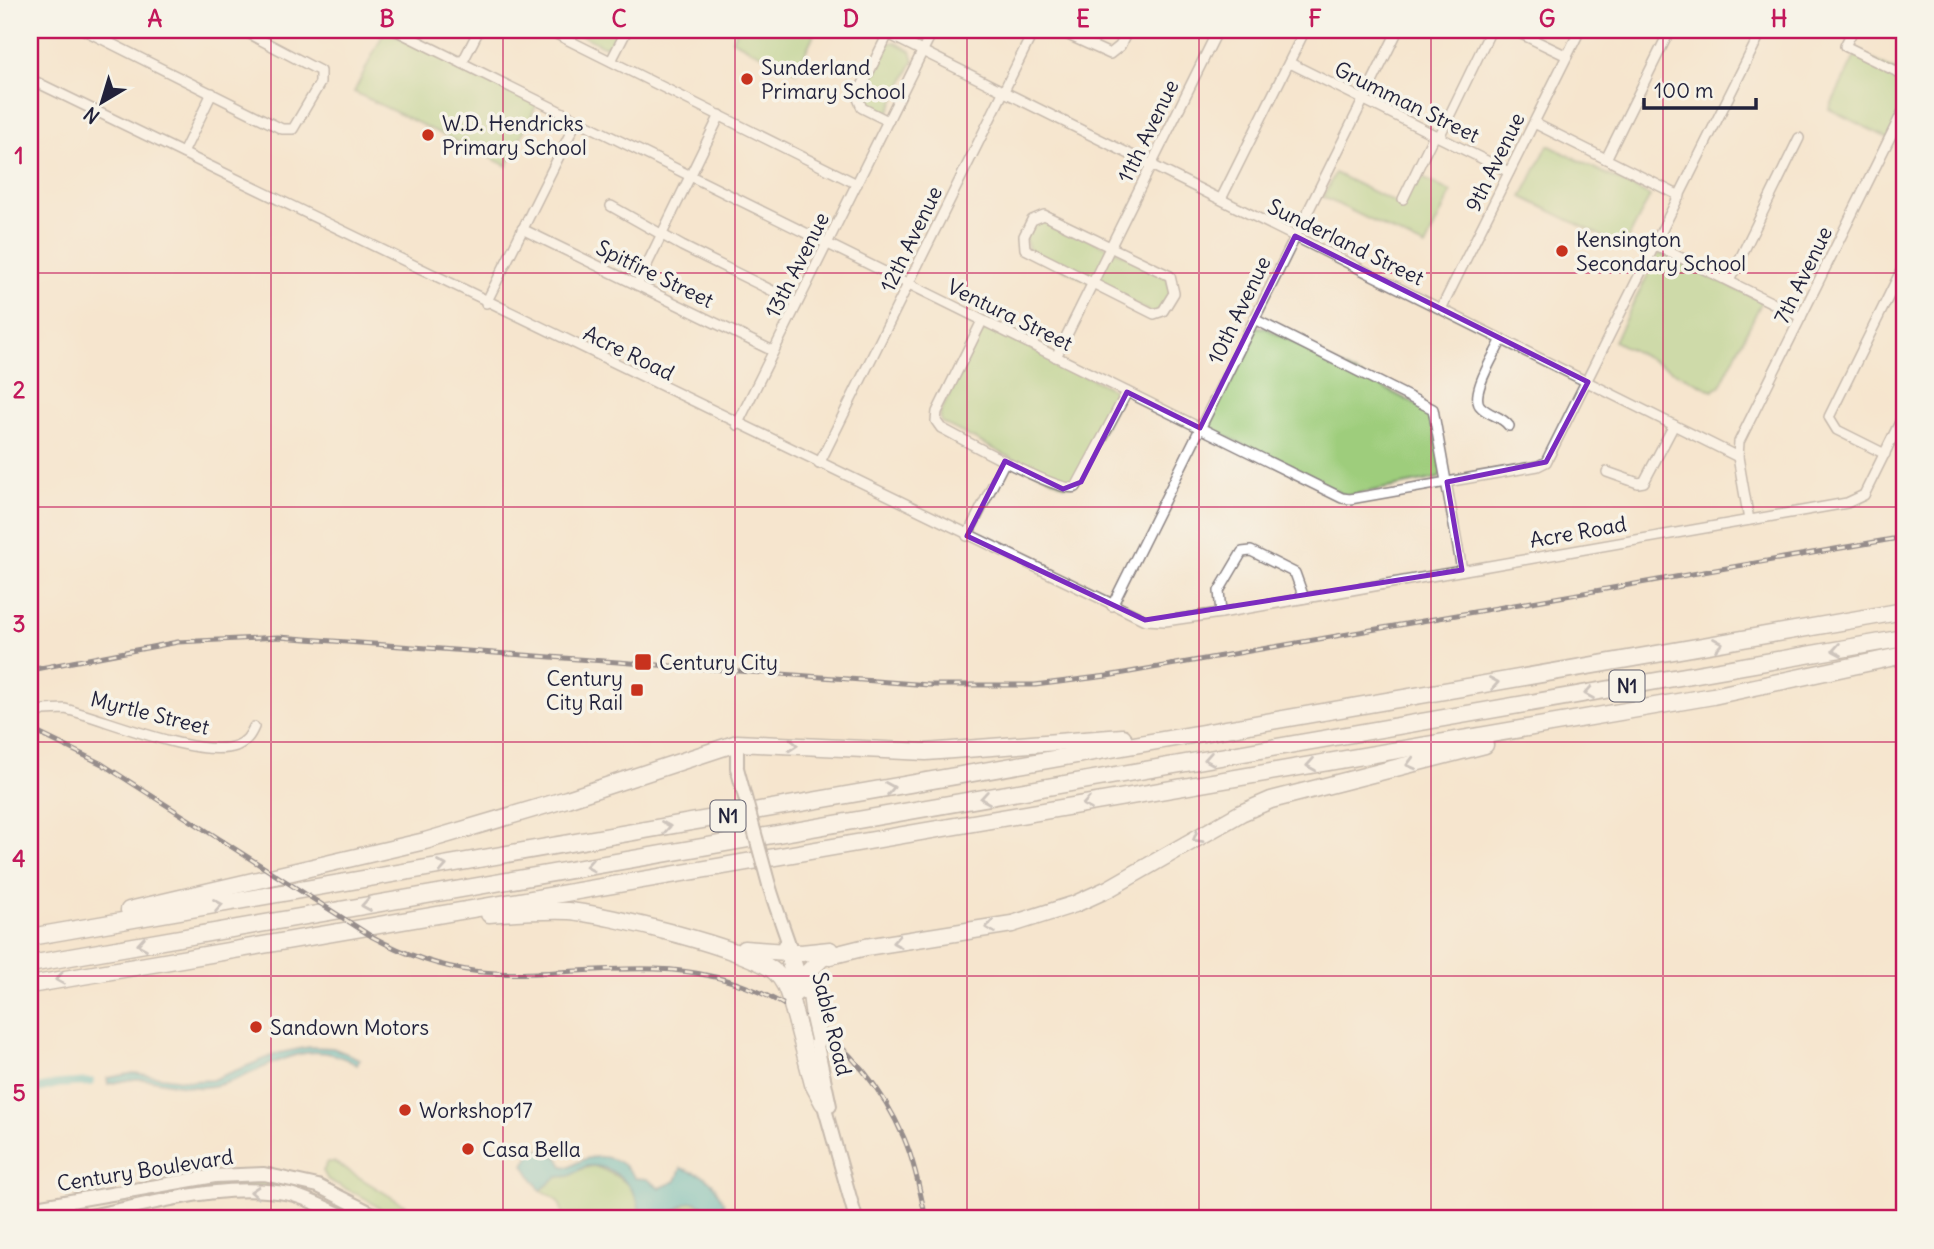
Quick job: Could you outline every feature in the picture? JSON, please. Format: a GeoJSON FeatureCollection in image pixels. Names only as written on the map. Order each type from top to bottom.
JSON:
{"type":"FeatureCollection","features":[{"type":"Feature","properties":{"kind":"highway","name":"N1"},"geometry":{"type":"LineString","coordinates":[[30,936],[1904,611]]}},
{"type":"Feature","properties":{"kind":"highway","name":"N1"},"geometry":{"type":"LineString","coordinates":[[30,964],[1904,638]]}},
{"type":"Feature","properties":{"kind":"highway"},"geometry":{"type":"LineString","coordinates":[[30,985],[1596,716],[1726,693],[1904,655]]}},
{"type":"Feature","properties":{"kind":"highway"},"geometry":{"type":"LineString","coordinates":[[30,936],[425,841],[731,746],[972,751],[1116,738],[1426,695]]}},
{"type":"Feature","properties":{"kind":"highway"},"geometry":{"type":"LineString","coordinates":[[823,1103],[813,1084],[808,1024],[808,972],[815,962],[866,947],[1013,924],[1108,889],[1241,813],[1271,800],[1596,716]]}},
{"type":"Feature","properties":{"kind":"highway"},"geometry":{"type":"LineString","coordinates":[[403,921],[425,923],[507,913],[569,911],[596,914],[704,943],[768,966],[784,983],[808,1024]]}},
{"type":"Feature","properties":{"kind":"highway"},"geometry":{"type":"LineString","coordinates":[[704,943],[788,948],[866,947]]}},
{"type":"Feature","properties":{"kind":"main road","name":"Sable Road"},"geometry":{"type":"LineString","coordinates":[[731,746],[829,1092],[831,1124]]}},
{"type":"Feature","properties":{"kind":"main road","name":"Sable Road"},"geometry":{"type":"LineString","coordinates":[[823,1103],[856,1219]]}},
{"type":"Feature","properties":{"kind":"main road","name":"Century Boulevard"},"geometry":{"type":"LineString","coordinates":[[30,1208],[215,1176],[264,1174],[318,1186],[383,1219]]}},
{"type":"Feature","properties":{"kind":"main road","name":"Century Boulevard"},"geometry":{"type":"LineString","coordinates":[[73,1219],[216,1193],[251,1191],[289,1194],[349,1219]]}},
{"type":"Feature","properties":{"kind":"street"},"geometry":{"type":"LineString","coordinates":[[84,30],[286,130],[298,125],[321,78],[318,68],[243,30]]}},
{"type":"Feature","properties":{"kind":"street","name":"Ventura Street"},"geometry":{"type":"LineString","coordinates":[[395,30],[1346,499],[1538,466],[1546,462],[1588,382]]}},
{"type":"Feature","properties":{"kind":"street"},"geometry":{"type":"LineString","coordinates":[[462,63],[479,30]]}},
{"type":"Feature","properties":{"kind":"street"},"geometry":{"type":"LineString","coordinates":[[548,30],[857,184]]}},
{"type":"Feature","properties":{"kind":"street"},"geometry":{"type":"LineString","coordinates":[[611,61],[627,30]]}},
{"type":"Feature","properties":{"kind":"street","name":"13th Avenue"},"geometry":{"type":"LineString","coordinates":[[737,425],[933,30]]}},
{"type":"Feature","properties":{"kind":"street","name":"12th Avenue"},"geometry":{"type":"LineString","coordinates":[[819,464],[1034,30]]}},
{"type":"Feature","properties":{"kind":"street"},"geometry":{"type":"LineString","coordinates":[[1057,30],[1110,54],[1120,47],[1128,30]]}},
{"type":"Feature","properties":{"kind":"street","name":"11th Avenue"},"geometry":{"type":"LineString","coordinates":[[1056,357],[1218,30]]}},
{"type":"Feature","properties":{"kind":"street"},"geometry":{"type":"LineString","coordinates":[[1221,199],[1305,30]]}},
{"type":"Feature","properties":{"kind":"street","name":"10th Avenue"},"geometry":{"type":"LineString","coordinates":[[1112,606],[1398,30]]}},
{"type":"Feature","properties":{"kind":"street"},"geometry":{"type":"LineString","coordinates":[[1403,198],[1491,30]]}},
{"type":"Feature","properties":{"kind":"street"},"geometry":{"type":"LineString","coordinates":[[1513,30],[1567,56]]}},
{"type":"Feature","properties":{"kind":"street","name":"9th Avenue"},"geometry":{"type":"LineString","coordinates":[[1441,309],[1580,30]]}},
{"type":"Feature","properties":{"kind":"street"},"geometry":{"type":"LineString","coordinates":[[1606,159],[1670,30]]}},
{"type":"Feature","properties":{"kind":"street"},"geometry":{"type":"LineString","coordinates":[[1588,382],[1762,30]]}},
{"type":"Feature","properties":{"kind":"street"},"geometry":{"type":"LineString","coordinates":[[1853,30],[1845,46],[1904,75]]}},
{"type":"Feature","properties":{"kind":"street"},"geometry":{"type":"LineString","coordinates":[[884,32],[857,96],[862,108],[888,121]]}},
{"type":"Feature","properties":{"kind":"street","name":"Sunderland Street"},"geometry":{"type":"LineString","coordinates":[[884,32],[1738,457]]}},
{"type":"Feature","properties":{"kind":"street","name":"Grumman Street"},"geometry":{"type":"LineString","coordinates":[[1290,63],[1509,172]]}},
{"type":"Feature","properties":{"kind":"street","name":"Acre Road"},"geometry":{"type":"LineString","coordinates":[[30,79],[737,425],[1112,606],[1152,621],[1304,598],[1857,500],[1865,493],[1885,454]]}},
{"type":"Feature","properties":{"kind":"street"},"geometry":{"type":"LineString","coordinates":[[183,153],[212,93]]}},
{"type":"Feature","properties":{"kind":"street","name":"7th Avenue"},"geometry":{"type":"LineString","coordinates":[[1738,457],[1739,442],[1904,109]]}},
{"type":"Feature","properties":{"kind":"street"},"geometry":{"type":"LineString","coordinates":[[637,285],[720,115]]}},
{"type":"Feature","properties":{"kind":"street"},"geometry":{"type":"LineString","coordinates":[[486,303],[577,120]]}},
{"type":"Feature","properties":{"kind":"street"},"geometry":{"type":"LineString","coordinates":[[1534,123],[1680,195]]}},
{"type":"Feature","properties":{"kind":"street"},"geometry":{"type":"LineString","coordinates":[[1729,281],[1799,138]]}},
{"type":"Feature","properties":{"kind":"street"},"geometry":{"type":"LineString","coordinates":[[611,206],[797,303]]}},
{"type":"Feature","properties":{"kind":"street"},"geometry":{"type":"LineString","coordinates":[[1044,215],[1110,248],[1170,276],[1175,286],[1163,311],[1154,314],[1025,249],[1022,243],[1028,226],[1035,217],[1044,215]]}},
{"type":"Feature","properties":{"kind":"street","name":"Spitfire Street"},"geometry":{"type":"LineString","coordinates":[[522,229],[773,351]]}},
{"type":"Feature","properties":{"kind":"street"},"geometry":{"type":"LineString","coordinates":[[1655,245],[1801,317]]}},
{"type":"Feature","properties":{"kind":"street"},"geometry":{"type":"LineString","coordinates":[[1904,265],[1829,418],[1837,430],[1885,454],[1904,415]]}},
{"type":"Feature","properties":{"kind":"street"},"geometry":{"type":"LineString","coordinates":[[1254,319],[1430,406],[1435,414],[1462,570]]}},
{"type":"Feature","properties":{"kind":"street"},"geometry":{"type":"LineString","coordinates":[[982,321],[937,412],[936,421],[941,428],[1005,461],[1062,488],[1076,487],[1127,392]]}},
{"type":"Feature","properties":{"kind":"street"},"geometry":{"type":"LineString","coordinates":[[1502,340],[1479,387],[1477,398],[1481,407],[1505,420],[1509,426]]}},
{"type":"Feature","properties":{"kind":"street"},"geometry":{"type":"LineString","coordinates":[[1607,472],[1616,473],[1636,483],[1644,482],[1674,425]]}},
{"type":"Feature","properties":{"kind":"street"},"geometry":{"type":"LineString","coordinates":[[1738,457],[1749,520]]}},
{"type":"Feature","properties":{"kind":"street"},"geometry":{"type":"LineString","coordinates":[[967,536],[1005,461]]}},
{"type":"Feature","properties":{"kind":"street"},"geometry":{"type":"LineString","coordinates":[[1221,612],[1219,591],[1242,552],[1251,551],[1295,573],[1304,598]]}},
{"type":"Feature","properties":{"kind":"street","name":"Myrtle Street"},"geometry":{"type":"LineString","coordinates":[[30,717],[44,710],[65,709],[202,747],[236,746],[246,740],[254,727]]}},
{"type":"Feature","properties":{"kind":"highlighted area"},"geometry":{"type":"Polygon","coordinates":[[[1295,236],[1588,382],[1546,462],[1447,482],[1462,570],[1145,620],[967,536],[1005,461],[1063,489],[1081,482],[1127,392],[1200,428],[1295,236]]]}},
{"type":"Feature","properties":{"kind":"green space"},"geometry":{"type":"Polygon","coordinates":[[[385,30],[537,104],[507,166],[354,92],[385,30]]]}},
{"type":"Feature","properties":{"kind":"green space"},"geometry":{"type":"Polygon","coordinates":[[[571,30],[619,30],[611,45],[603,46],[571,30]]]}},
{"type":"Feature","properties":{"kind":"green space"},"geometry":{"type":"Polygon","coordinates":[[[737,30],[816,30],[796,72],[732,40],[737,30]]]}},
{"type":"Feature","properties":{"kind":"green space"},"geometry":{"type":"Polygon","coordinates":[[[894,42],[911,51],[914,60],[888,113],[884,115],[864,106],[860,94],[885,45],[894,42]]]}},
{"type":"Feature","properties":{"kind":"green space"},"geometry":{"type":"Polygon","coordinates":[[[1857,52],[1904,75],[1904,109],[1889,139],[1829,109],[1857,52]]]}},
{"type":"Feature","properties":{"kind":"green space"},"geometry":{"type":"Polygon","coordinates":[[[1548,145],[1650,196],[1624,247],[1522,197],[1548,145]]]}},
{"type":"Feature","properties":{"kind":"green space"},"geometry":{"type":"Polygon","coordinates":[[[1335,173],[1402,206],[1417,175],[1451,192],[1425,247],[1323,197],[1335,173]]]}},
{"type":"Feature","properties":{"kind":"green space"},"geometry":{"type":"Polygon","coordinates":[[[1038,216],[1167,274],[1171,299],[1154,314],[1030,252],[1024,236],[1038,216]]]}},
{"type":"Feature","properties":{"kind":"green space"},"geometry":{"type":"Polygon","coordinates":[[[1659,253],[1762,301],[1720,386],[1713,391],[1614,341],[1659,253]]]}},
{"type":"Feature","properties":{"kind":"green space"},"geometry":{"type":"Polygon","coordinates":[[[988,327],[1116,391],[1117,401],[1075,484],[1064,485],[941,422],[940,413],[980,334],[988,327]]]}},
{"type":"Feature","properties":{"kind":"green space"},"geometry":{"type":"Polygon","coordinates":[[[1257,327],[1266,328],[1431,412],[1442,471],[1439,478],[1346,496],[1213,430],[1209,425],[1209,418],[1251,332],[1257,327]]]}},
{"type":"Feature","properties":{"kind":"green space"},"geometry":{"type":"Polygon","coordinates":[[[328,1162],[334,1162],[427,1219],[395,1219],[365,1198],[328,1180],[323,1171],[328,1162]]]}},
{"type":"Feature","properties":{"kind":"green space"},"geometry":{"type":"Polygon","coordinates":[[[594,1166],[620,1179],[634,1191],[640,1208],[639,1219],[563,1219],[557,1200],[540,1190],[556,1178],[594,1166]]]}},
{"type":"Feature","properties":{"kind":"green space"},"geometry":{"type":"Polygon","coordinates":[[[245,1179],[280,1183],[279,1189],[167,1194],[166,1189],[216,1180],[245,1179]]]}},
{"type":"Feature","properties":{"kind":"green space"},"geometry":{"type":"Polygon","coordinates":[[[126,1199],[127,1204],[47,1219],[30,1219],[30,1211],[126,1199]]]}},
{"type":"Feature","properties":{"kind":"green space"},"geometry":{"type":"Polygon","coordinates":[[[696,1201],[702,1205],[706,1219],[647,1219],[652,1211],[676,1211],[688,1202],[696,1201]]]}},
{"type":"Feature","properties":{"kind":"water"},"geometry":{"type":"Polygon","coordinates":[[[309,1047],[333,1048],[360,1059],[357,1065],[336,1055],[316,1052],[297,1055],[243,1077],[204,1087],[144,1079],[108,1084],[107,1078],[134,1073],[191,1081],[212,1080],[279,1053],[309,1047]]]}},
{"type":"Feature","properties":{"kind":"water"},"geometry":{"type":"Polygon","coordinates":[[[540,1149],[558,1157],[563,1166],[570,1167],[587,1158],[613,1159],[621,1163],[635,1178],[647,1179],[660,1188],[676,1181],[681,1168],[704,1176],[713,1184],[724,1203],[725,1219],[706,1219],[702,1205],[693,1202],[668,1214],[653,1211],[647,1219],[639,1219],[637,1200],[626,1182],[598,1166],[588,1166],[569,1176],[558,1177],[540,1190],[524,1165],[531,1152],[540,1149]]]}},
{"type":"Feature","properties":{"kind":"waterway"},"geometry":{"type":"LineString","coordinates":[[30,1091],[58,1084],[91,1082]]}},
{"type":"Feature","properties":{"kind":"railway"},"geometry":{"type":"LineString","coordinates":[[30,670],[178,642],[279,637],[929,685],[1035,685],[1107,676],[1904,537]]}},
{"type":"Feature","properties":{"kind":"railway"},"geometry":{"type":"LineString","coordinates":[[30,729],[102,764],[371,936],[409,954],[445,966],[479,972],[545,973],[655,969],[695,973],[734,983],[770,997],[804,1017],[835,1041],[862,1070],[885,1102],[908,1148],[926,1219]]}},
{"type":"Feature","properties":{"kind":"place","name":"Sunderland Primary School"},"geometry":{"type":"Point","coordinates":[747,79]}},
{"type":"Feature","properties":{"kind":"place","name":"W.D. Hendricks Primary School"},"geometry":{"type":"Point","coordinates":[428,135]}},
{"type":"Feature","properties":{"kind":"place","name":"Kensington Secondary School"},"geometry":{"type":"Point","coordinates":[1562,251]}},
{"type":"Feature","properties":{"kind":"place","name":"Century City"},"geometry":{"type":"Point","coordinates":[643,662]}},
{"type":"Feature","properties":{"kind":"place","name":"Century City Rail"},"geometry":{"type":"Point","coordinates":[637,690]}},
{"type":"Feature","properties":{"kind":"place","name":"Sandown Motors"},"geometry":{"type":"Point","coordinates":[256,1027]}},
{"type":"Feature","properties":{"kind":"place","name":"Workshop17"},"geometry":{"type":"Point","coordinates":[405,1110]}},
{"type":"Feature","properties":{"kind":"place","name":"Casa Bella"},"geometry":{"type":"Point","coordinates":[468,1149]}}]}
